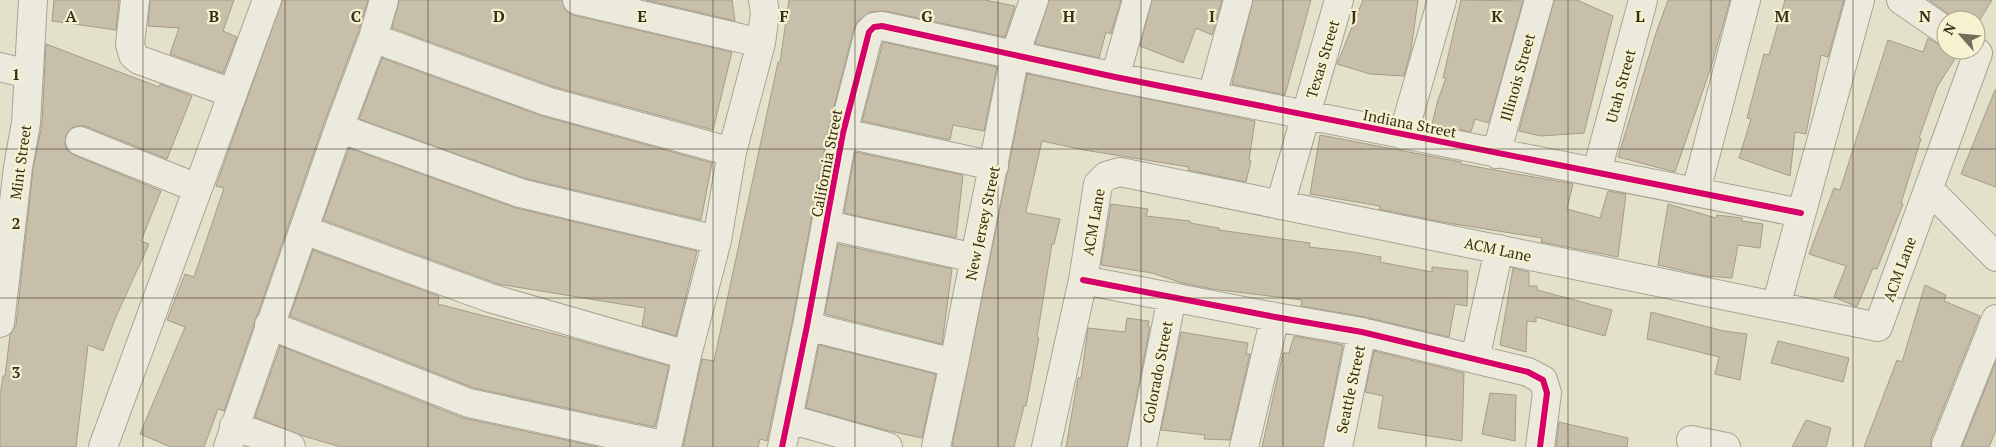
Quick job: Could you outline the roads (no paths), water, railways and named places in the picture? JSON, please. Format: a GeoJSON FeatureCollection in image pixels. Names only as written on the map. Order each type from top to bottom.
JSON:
{"type":"FeatureCollection","features":[{"type":"Feature","properties":{"kind":"street","name":"Mint Street"},"geometry":{"type":"LineString","coordinates":[[0,323],[9,165],[26,123],[33,0]]}},
{"type":"Feature","properties":{"kind":"street"},"geometry":{"type":"LineString","coordinates":[[135,0],[130,44],[132,55],[139,60],[232,94]]}},
{"type":"Feature","properties":{"kind":"street"},"geometry":{"type":"LineString","coordinates":[[103,447],[197,188],[268,0]]}},
{"type":"Feature","properties":{"kind":"street"},"geometry":{"type":"LineString","coordinates":[[291,447],[231,437],[384,0]]}},
{"type":"Feature","properties":{"kind":"street"},"geometry":{"type":"LineString","coordinates":[[577,0],[761,43]]}},
{"type":"Feature","properties":{"kind":"street"},"geometry":{"type":"LineString","coordinates":[[269,325],[469,403],[667,446],[687,354],[717,240],[732,152],[761,43],[765,13],[763,0]]}},
{"type":"Feature","properties":{"kind":"street","name":"New Jersey Street"},"geometry":{"type":"LineString","coordinates":[[936,447],[1015,55],[1034,0]]}},
{"type":"Feature","properties":{"kind":"street"},"geometry":{"type":"LineString","coordinates":[[1114,77],[1137,0]]}},
{"type":"Feature","properties":{"kind":"street"},"geometry":{"type":"LineString","coordinates":[[1212,96],[1238,0]]}},
{"type":"Feature","properties":{"kind":"street","name":"Texas Street"},"geometry":{"type":"LineString","coordinates":[[1280,205],[1339,0]]}},
{"type":"Feature","properties":{"kind":"street"},"geometry":{"type":"LineString","coordinates":[[1403,135],[1442,0]]}},
{"type":"Feature","properties":{"kind":"street","name":"Illinois Street"},"geometry":{"type":"LineString","coordinates":[[1496,154],[1539,0]]}},
{"type":"Feature","properties":{"kind":"street","name":"Utah Street"},"geometry":{"type":"LineString","coordinates":[[1597,171],[1643,0]]}},
{"type":"Feature","properties":{"kind":"street"},"geometry":{"type":"LineString","coordinates":[[1696,191],[1746,0]]}},
{"type":"Feature","properties":{"kind":"street"},"geometry":{"type":"LineString","coordinates":[[1776,306],[1860,0]]}},
{"type":"Feature","properties":{"kind":"street"},"geometry":{"type":"LineString","coordinates":[[1901,0],[1936,24]]}},
{"type":"Feature","properties":{"kind":"street","name":"California Street"},"geometry":{"type":"LineString","coordinates":[[782,447],[789,419],[843,132],[868,32],[874,27],[882,26],[1015,55]]}},
{"type":"Feature","properties":{"kind":"street"},"geometry":{"type":"LineString","coordinates":[[372,38],[546,101],[732,152]]}},
{"type":"Feature","properties":{"kind":"street","name":"Indiana Street"},"geometry":{"type":"LineString","coordinates":[[1015,55],[1114,77],[1496,154],[1597,171],[1801,212]]}},
{"type":"Feature","properties":{"kind":"street","name":"ACM Lane"},"geometry":{"type":"LineString","coordinates":[[1046,447],[1083,280],[1098,184],[1106,176],[1120,172],[1878,327],[1973,60]]}},
{"type":"Feature","properties":{"kind":"street"},"geometry":{"type":"LineString","coordinates":[[0,67],[28,74]]}},
{"type":"Feature","properties":{"kind":"street"},"geometry":{"type":"LineString","coordinates":[[339,128],[520,193],[717,240]]}},
{"type":"Feature","properties":{"kind":"street"},"geometry":{"type":"LineString","coordinates":[[843,132],[994,166]]}},
{"type":"Feature","properties":{"kind":"street"},"geometry":{"type":"LineString","coordinates":[[80,141],[197,188]]}},
{"type":"Feature","properties":{"kind":"street"},"geometry":{"type":"LineString","coordinates":[[1928,189],[1996,257]]}},
{"type":"Feature","properties":{"kind":"street"},"geometry":{"type":"LineString","coordinates":[[826,225],[975,258]]}},
{"type":"Feature","properties":{"kind":"street"},"geometry":{"type":"LineString","coordinates":[[304,230],[490,298],[687,354]]}},
{"type":"Feature","properties":{"kind":"street"},"geometry":{"type":"LineString","coordinates":[[1475,359],[1499,249]]}},
{"type":"Feature","properties":{"kind":"street"},"geometry":{"type":"LineString","coordinates":[[1083,280],[1362,332],[1528,372],[1544,380],[1547,394],[1540,447]]}},
{"type":"Feature","properties":{"kind":"street","name":"Colorado Street"},"geometry":{"type":"LineString","coordinates":[[1142,447],[1172,297]]}},
{"type":"Feature","properties":{"kind":"street"},"geometry":{"type":"LineString","coordinates":[[1244,447],[1275,317]]}},
{"type":"Feature","properties":{"kind":"street"},"geometry":{"type":"LineString","coordinates":[[1946,445],[1996,318]]}},
{"type":"Feature","properties":{"kind":"street"},"geometry":{"type":"LineString","coordinates":[[807,326],[954,363]]}},
{"type":"Feature","properties":{"kind":"street","name":"Seattle Street"},"geometry":{"type":"LineString","coordinates":[[1338,447],[1362,332]]}},
{"type":"Feature","properties":{"kind":"street"},"geometry":{"type":"LineString","coordinates":[[789,419],[888,447]]}},
{"type":"Feature","properties":{"kind":"street"},"geometry":{"type":"LineString","coordinates":[[1691,440],[1726,447]]}}]}
